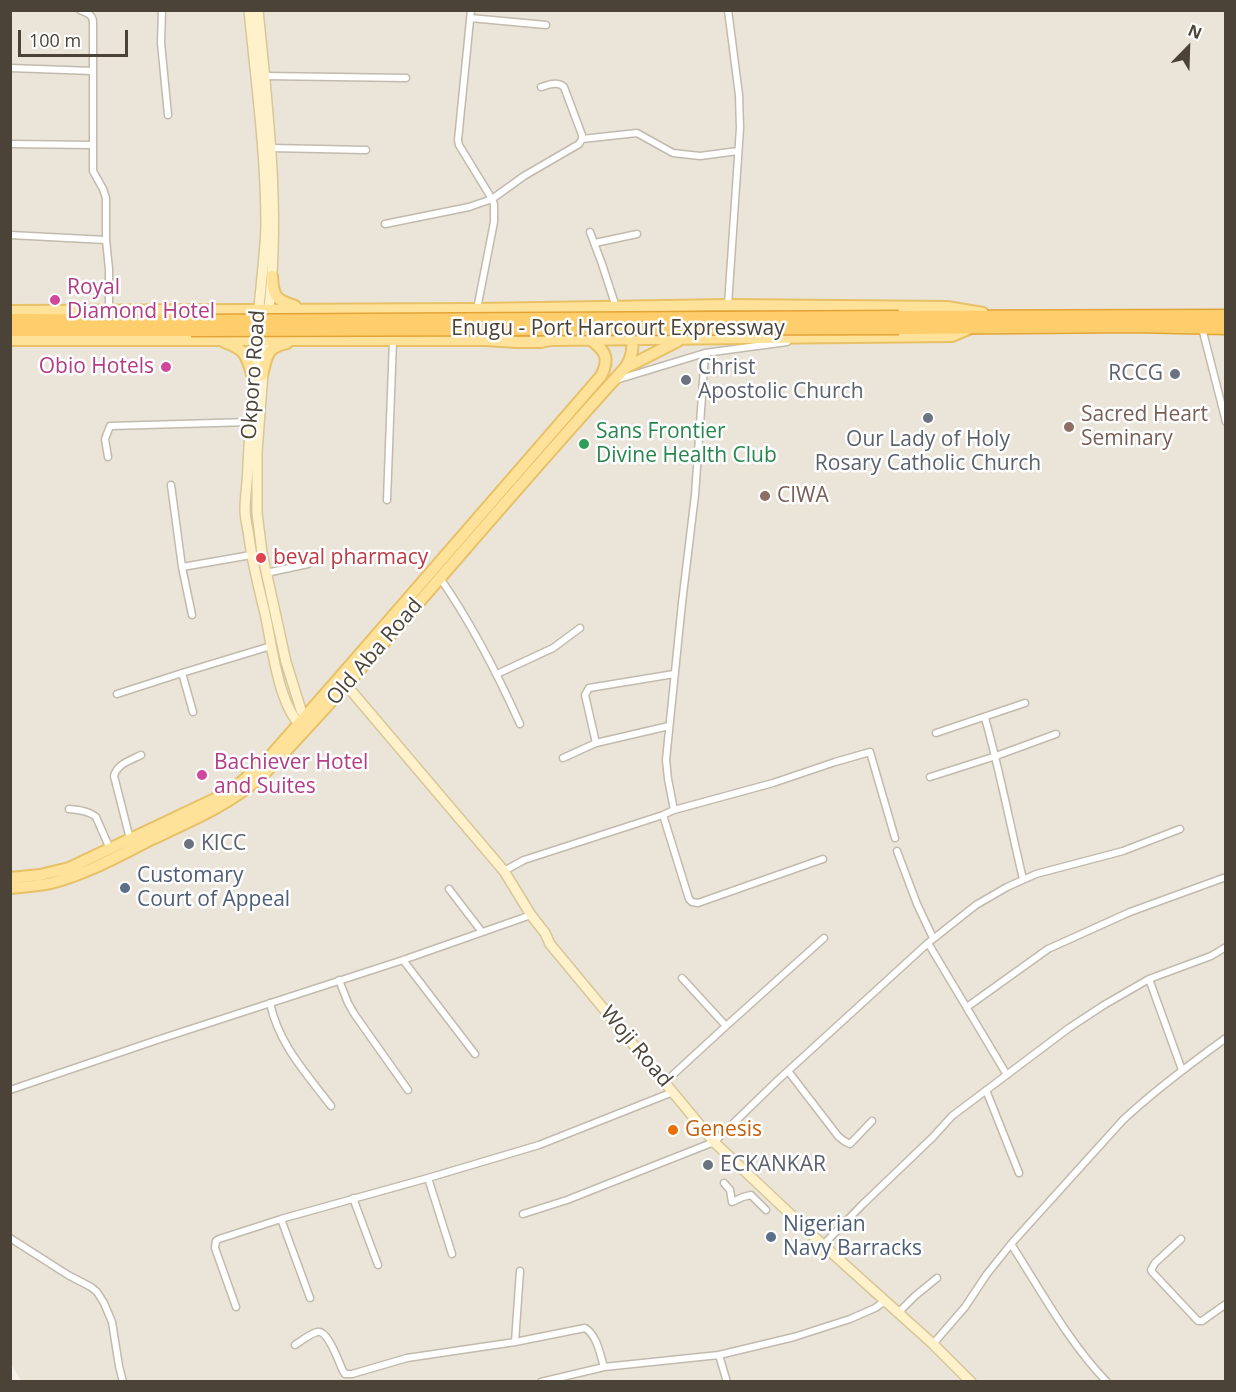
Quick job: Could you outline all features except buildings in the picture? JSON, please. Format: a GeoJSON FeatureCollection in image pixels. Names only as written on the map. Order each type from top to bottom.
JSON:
{"type":"FeatureCollection","features":[{"type":"Feature","properties":{"kind":"highway","name":"Enugu - Port Harcourt Expressway"},"geometry":{"type":"LineString","coordinates":[[10,330],[191,326],[899,323],[1013,317],[1226,316]]}},
{"type":"Feature","properties":{"kind":"highway","name":"Enugu - Port Harcourt Expressway"},"geometry":{"type":"LineString","coordinates":[[10,320],[191,326]]}},
{"type":"Feature","properties":{"kind":"highway","name":"Enugu - Port Harcourt Expressway"},"geometry":{"type":"LineString","coordinates":[[899,323],[972,327],[1226,328]]}},
{"type":"Feature","properties":{"kind":"main road","name":"Okporo Road"},"geometry":{"type":"LineString","coordinates":[[249,10],[263,149],[265,204],[264,310],[258,376],[256,494],[266,573],[291,678],[305,724]]}},
{"type":"Feature","properties":{"kind":"main road","name":"Okporo Road"},"geometry":{"type":"LineString","coordinates":[[258,10],[271,148],[274,224],[272,276],[264,310]]}},
{"type":"Feature","properties":{"kind":"main road"},"geometry":{"type":"LineString","coordinates":[[272,276],[273,289],[281,302],[319,310]]}},
{"type":"Feature","properties":{"kind":"main road"},"geometry":{"type":"LineString","coordinates":[[10,311],[477,309],[728,305],[947,307],[1013,317]]}},
{"type":"Feature","properties":{"kind":"main road"},"geometry":{"type":"LineString","coordinates":[[616,307],[626,318],[633,340]]}},
{"type":"Feature","properties":{"kind":"main road"},"geometry":{"type":"LineString","coordinates":[[529,308],[522,313],[519,321],[520,330],[528,336],[550,340],[952,336],[972,327]]}},
{"type":"Feature","properties":{"kind":"main road"},"geometry":{"type":"LineString","coordinates":[[625,368],[681,339]]}},
{"type":"Feature","properties":{"kind":"main road"},"geometry":{"type":"LineString","coordinates":[[10,340],[541,342],[550,340]]}},
{"type":"Feature","properties":{"kind":"main road"},"geometry":{"type":"LineString","coordinates":[[219,340],[234,345],[244,353],[258,376]]}},
{"type":"Feature","properties":{"kind":"main road"},"geometry":{"type":"LineString","coordinates":[[258,376],[268,354],[274,347],[304,340]]}},
{"type":"Feature","properties":{"kind":"main road","name":"Old Aba Road"},"geometry":{"type":"LineString","coordinates":[[343,682],[601,376],[607,363],[606,357],[591,340]]}},
{"type":"Feature","properties":{"kind":"main road","name":"Old Aba Road"},"geometry":{"type":"LineString","coordinates":[[10,888],[50,883],[80,873],[217,809],[263,776],[305,724],[440,579],[553,447],[625,368],[631,356],[633,340]]}},
{"type":"Feature","properties":{"kind":"main road","name":"Okporo Road"},"geometry":{"type":"LineString","coordinates":[[258,376],[250,422],[245,509],[251,555],[275,666],[286,700],[305,724]]}},
{"type":"Feature","properties":{"kind":"main road","name":"Woji Road"},"geometry":{"type":"LineString","coordinates":[[343,682],[504,871],[550,944],[714,1142],[823,1245],[933,1344],[971,1382]]}},
{"type":"Feature","properties":{"kind":"main road","name":"Old Aba Road"},"geometry":{"type":"LineString","coordinates":[[11,877],[40,875],[61,870],[219,797],[251,775],[305,724]]}},
{"type":"Feature","properties":{"kind":"street"},"geometry":{"type":"LineString","coordinates":[[80,10],[93,17],[93,171],[106,198],[109,311]]}},
{"type":"Feature","properties":{"kind":"street"},"geometry":{"type":"LineString","coordinates":[[162,10],[161,44],[168,115]]}},
{"type":"Feature","properties":{"kind":"street"},"geometry":{"type":"LineString","coordinates":[[471,10],[458,140],[494,204],[494,222],[477,309]]}},
{"type":"Feature","properties":{"kind":"street"},"geometry":{"type":"LineString","coordinates":[[728,10],[739,95],[740,128],[728,305]]}},
{"type":"Feature","properties":{"kind":"street"},"geometry":{"type":"LineString","coordinates":[[470,18],[546,25]]}},
{"type":"Feature","properties":{"kind":"street"},"geometry":{"type":"LineString","coordinates":[[10,68],[93,71]]}},
{"type":"Feature","properties":{"kind":"street"},"geometry":{"type":"LineString","coordinates":[[265,76],[406,78]]}},
{"type":"Feature","properties":{"kind":"street"},"geometry":{"type":"LineString","coordinates":[[385,224],[469,207],[492,199],[524,176],[579,144],[582,135],[564,87],[556,83],[541,87]]}},
{"type":"Feature","properties":{"kind":"street"},"geometry":{"type":"LineString","coordinates":[[582,139],[637,134],[673,153],[700,156],[738,151]]}},
{"type":"Feature","properties":{"kind":"street"},"geometry":{"type":"LineString","coordinates":[[10,144],[93,145]]}},
{"type":"Feature","properties":{"kind":"street"},"geometry":{"type":"LineString","coordinates":[[271,148],[366,150]]}},
{"type":"Feature","properties":{"kind":"street"},"geometry":{"type":"LineString","coordinates":[[590,232],[616,307]]}},
{"type":"Feature","properties":{"kind":"street"},"geometry":{"type":"LineString","coordinates":[[595,243],[637,234]]}},
{"type":"Feature","properties":{"kind":"street"},"geometry":{"type":"LineString","coordinates":[[10,235],[106,240]]}},
{"type":"Feature","properties":{"kind":"street"},"geometry":{"type":"LineString","coordinates":[[1202,328],[1226,422]]}},
{"type":"Feature","properties":{"kind":"street"},"geometry":{"type":"LineString","coordinates":[[613,381],[705,354],[789,342],[792,338]]}},
{"type":"Feature","properties":{"kind":"street"},"geometry":{"type":"LineString","coordinates":[[387,500],[393,340]]}},
{"type":"Feature","properties":{"kind":"street"},"geometry":{"type":"LineString","coordinates":[[674,810],[666,769],[674,675],[695,495],[705,354]]}},
{"type":"Feature","properties":{"kind":"street"},"geometry":{"type":"LineString","coordinates":[[108,457],[105,439],[110,426],[250,422]]}},
{"type":"Feature","properties":{"kind":"street"},"geometry":{"type":"LineString","coordinates":[[171,485],[182,567],[192,615]]}},
{"type":"Feature","properties":{"kind":"street"},"geometry":{"type":"LineString","coordinates":[[182,567],[251,555]]}},
{"type":"Feature","properties":{"kind":"street"},"geometry":{"type":"LineString","coordinates":[[266,573],[308,564]]}},
{"type":"Feature","properties":{"kind":"street"},"geometry":{"type":"LineString","coordinates":[[440,579],[497,674],[520,724]]}},
{"type":"Feature","properties":{"kind":"street"},"geometry":{"type":"LineString","coordinates":[[497,674],[553,648],[580,628]]}},
{"type":"Feature","properties":{"kind":"street"},"geometry":{"type":"LineString","coordinates":[[117,694],[271,646]]}},
{"type":"Feature","properties":{"kind":"street"},"geometry":{"type":"LineString","coordinates":[[182,673],[193,712]]}},
{"type":"Feature","properties":{"kind":"street"},"geometry":{"type":"LineString","coordinates":[[596,743],[585,695],[589,688],[674,675]]}},
{"type":"Feature","properties":{"kind":"street"},"geometry":{"type":"LineString","coordinates":[[936,734],[1026,703]]}},
{"type":"Feature","properties":{"kind":"street"},"geometry":{"type":"LineString","coordinates":[[985,718],[996,756],[1023,879]]}},
{"type":"Feature","properties":{"kind":"street"},"geometry":{"type":"LineString","coordinates":[[563,758],[596,743],[669,726]]}},
{"type":"Feature","properties":{"kind":"street"},"geometry":{"type":"LineString","coordinates":[[930,777],[1056,734]]}},
{"type":"Feature","properties":{"kind":"street"},"geometry":{"type":"LineString","coordinates":[[504,871],[524,860],[674,810],[773,783],[870,752],[895,838]]}},
{"type":"Feature","properties":{"kind":"street"},"geometry":{"type":"LineString","coordinates":[[130,840],[114,776],[118,767],[141,755]]}},
{"type":"Feature","properties":{"kind":"street"},"geometry":{"type":"LineString","coordinates":[[69,809],[92,813],[110,849]]}},
{"type":"Feature","properties":{"kind":"street"},"geometry":{"type":"LineString","coordinates":[[663,815],[689,899],[692,902],[698,903],[823,859]]}},
{"type":"Feature","properties":{"kind":"street"},"geometry":{"type":"LineString","coordinates":[[523,1214],[567,1200],[714,1142],[930,940],[1007,886],[1060,867],[1123,851],[1180,829]]}},
{"type":"Feature","properties":{"kind":"street"},"geometry":{"type":"LineString","coordinates":[[897,851],[930,940],[1007,1075]]}},
{"type":"Feature","properties":{"kind":"street"},"geometry":{"type":"LineString","coordinates":[[967,1007],[1048,949],[1130,912],[1226,877]]}},
{"type":"Feature","properties":{"kind":"street"},"geometry":{"type":"LineString","coordinates":[[449,889],[482,932]]}},
{"type":"Feature","properties":{"kind":"street"},"geometry":{"type":"LineString","coordinates":[[10,1090],[403,960],[531,915]]}},
{"type":"Feature","properties":{"kind":"street"},"geometry":{"type":"LineString","coordinates":[[665,1082],[824,938]]}},
{"type":"Feature","properties":{"kind":"street"},"geometry":{"type":"LineString","coordinates":[[823,1245],[952,1116],[986,1090],[1120,995],[1149,979],[1211,956],[1226,948]]}},
{"type":"Feature","properties":{"kind":"street"},"geometry":{"type":"LineString","coordinates":[[403,960],[474,1054]]}},
{"type":"Feature","properties":{"kind":"street"},"geometry":{"type":"LineString","coordinates":[[682,978],[726,1026]]}},
{"type":"Feature","properties":{"kind":"street"},"geometry":{"type":"LineString","coordinates":[[1149,979],[1182,1070]]}},
{"type":"Feature","properties":{"kind":"street"},"geometry":{"type":"LineString","coordinates":[[339,980],[355,1015],[408,1089]]}},
{"type":"Feature","properties":{"kind":"street"},"geometry":{"type":"LineString","coordinates":[[270,1003],[275,1023],[285,1044],[331,1106]]}},
{"type":"Feature","properties":{"kind":"street"},"geometry":{"type":"LineString","coordinates":[[933,1344],[965,1307],[1011,1244],[1123,1120],[1182,1070],[1225,1039]]}},
{"type":"Feature","properties":{"kind":"street"},"geometry":{"type":"LineString","coordinates":[[788,1071],[844,1142],[850,1144],[872,1120]]}},
{"type":"Feature","properties":{"kind":"street"},"geometry":{"type":"LineString","coordinates":[[986,1090],[1019,1173]]}},
{"type":"Feature","properties":{"kind":"street"},"geometry":{"type":"LineString","coordinates":[[236,1307],[215,1248],[216,1241],[281,1219],[539,1145],[673,1092]]}},
{"type":"Feature","properties":{"kind":"street"},"geometry":{"type":"LineString","coordinates":[[428,1178],[452,1254]]}},
{"type":"Feature","properties":{"kind":"street"},"geometry":{"type":"LineString","coordinates":[[724,1183],[730,1190],[732,1202],[751,1195],[766,1210]]}},
{"type":"Feature","properties":{"kind":"street"},"geometry":{"type":"LineString","coordinates":[[353,1198],[378,1265]]}},
{"type":"Feature","properties":{"kind":"street"},"geometry":{"type":"LineString","coordinates":[[281,1219],[310,1298]]}},
{"type":"Feature","properties":{"kind":"street"},"geometry":{"type":"LineString","coordinates":[[10,1238],[91,1287],[97,1293],[112,1322],[123,1382]]}},
{"type":"Feature","properties":{"kind":"street"},"geometry":{"type":"LineString","coordinates":[[1181,1239],[1155,1263],[1151,1270],[1153,1273],[1198,1321],[1202,1321],[1226,1304]]}},
{"type":"Feature","properties":{"kind":"street"},"geometry":{"type":"LineString","coordinates":[[1011,1244],[1062,1324],[1107,1382]]}},
{"type":"Feature","properties":{"kind":"street"},"geometry":{"type":"LineString","coordinates":[[515,1342],[520,1271]]}},
{"type":"Feature","properties":{"kind":"street"},"geometry":{"type":"LineString","coordinates":[[898,1313],[923,1288],[937,1278]]}},
{"type":"Feature","properties":{"kind":"street"},"geometry":{"type":"LineString","coordinates":[[541,1382],[604,1367],[719,1355],[794,1337],[850,1319],[885,1301]]}},
{"type":"Feature","properties":{"kind":"street"},"geometry":{"type":"LineString","coordinates":[[295,1345],[321,1332],[327,1338],[345,1374],[352,1374],[407,1358],[515,1342],[585,1328],[594,1336],[604,1367]]}},
{"type":"Feature","properties":{"kind":"street"},"geometry":{"type":"LineString","coordinates":[[719,1355],[727,1382]]}},
{"type":"Feature","properties":{"kind":"shaded area"},"geometry":{"type":"Polygon","coordinates":[[[11,11],[1225,11],[1225,1381],[22,1382],[11,1364],[11,11]]]}},
{"type":"Feature","properties":{"kind":"place","name":"Royal Diamond Hotel"},"geometry":{"type":"Point","coordinates":[55,300]}},
{"type":"Feature","properties":{"kind":"place","name":"Obio Hotels"},"geometry":{"type":"Point","coordinates":[166,367]}},
{"type":"Feature","properties":{"kind":"place","name":"RCCG"},"geometry":{"type":"Point","coordinates":[1175,374]}},
{"type":"Feature","properties":{"kind":"place","name":"Christ Apostolic Church"},"geometry":{"type":"Point","coordinates":[686,380]}},
{"type":"Feature","properties":{"kind":"place","name":"Our Lady of Holy Rosary Catholic Church"},"geometry":{"type":"Point","coordinates":[928,418]}},
{"type":"Feature","properties":{"kind":"place","name":"Sacred Heart Seminary"},"geometry":{"type":"Point","coordinates":[1069,427]}},
{"type":"Feature","properties":{"kind":"place","name":"Sans Frontier Divine Health Club"},"geometry":{"type":"Point","coordinates":[584,444]}},
{"type":"Feature","properties":{"kind":"place","name":"CIWA"},"geometry":{"type":"Point","coordinates":[765,496]}},
{"type":"Feature","properties":{"kind":"place","name":"beval pharmacy"},"geometry":{"type":"Point","coordinates":[261,558]}},
{"type":"Feature","properties":{"kind":"place","name":"Bachiever Hotel and Suites"},"geometry":{"type":"Point","coordinates":[202,775]}},
{"type":"Feature","properties":{"kind":"place","name":"KICC"},"geometry":{"type":"Point","coordinates":[189,844]}},
{"type":"Feature","properties":{"kind":"place","name":"Customary Court of Appeal"},"geometry":{"type":"Point","coordinates":[125,888]}},
{"type":"Feature","properties":{"kind":"place","name":"Genesis"},"geometry":{"type":"Point","coordinates":[673,1130]}},
{"type":"Feature","properties":{"kind":"place","name":"ECKANKAR"},"geometry":{"type":"Point","coordinates":[708,1165]}},
{"type":"Feature","properties":{"kind":"place","name":"Nigerian Navy Barracks"},"geometry":{"type":"Point","coordinates":[771,1237]}}]}
